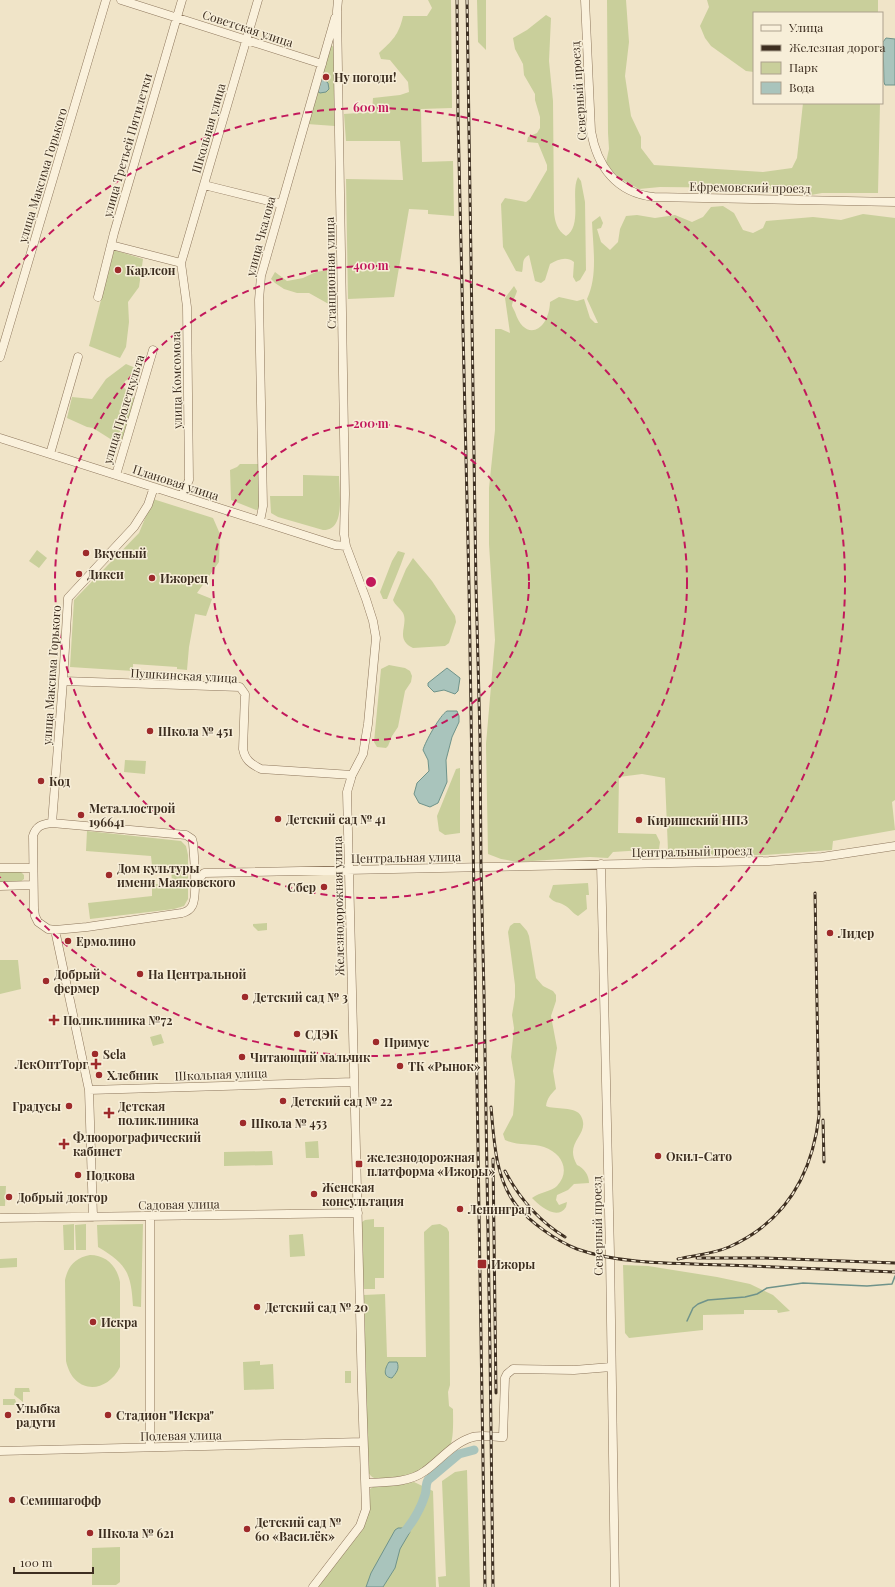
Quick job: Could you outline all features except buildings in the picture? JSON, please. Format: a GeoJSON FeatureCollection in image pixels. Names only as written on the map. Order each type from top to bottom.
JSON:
{"type":"FeatureCollection","features":[{"type":"Feature","properties":{"kind":"street","name":"улица Максима Горького"},"geometry":{"type":"LineString","coordinates":[[0,357],[106,0]]}},
{"type":"Feature","properties":{"kind":"street","name":"Советская улица"},"geometry":{"type":"LineString","coordinates":[[121,0],[322,64]]}},
{"type":"Feature","properties":{"kind":"street","name":"улица Третьей Пятилетки"},"geometry":{"type":"LineString","coordinates":[[98,297],[111,246],[182,0]]}},
{"type":"Feature","properties":{"kind":"street","name":"Школьная улица"},"geometry":{"type":"LineString","coordinates":[[181,263],[258,0]]}},
{"type":"Feature","properties":{"kind":"street","name":"Станционная улица"},"geometry":{"type":"LineString","coordinates":[[338,0],[345,494],[344,534],[346,546]]}},
{"type":"Feature","properties":{"kind":"street","name":"Северный проезд"},"geometry":{"type":"LineString","coordinates":[[585,0],[591,131],[598,158],[610,176]]}},
{"type":"Feature","properties":{"kind":"street","name":"улица Чкалова"},"geometry":{"type":"LineString","coordinates":[[260,522],[263,506],[260,287],[264,264],[337,12]]}},
{"type":"Feature","properties":{"kind":"street"},"geometry":{"type":"LineString","coordinates":[[329,39],[333,38],[338,41]]}},
{"type":"Feature","properties":{"kind":"street","name":"Ефремовский проезд"},"geometry":{"type":"LineString","coordinates":[[610,176],[637,194],[650,196],[895,202]]}},
{"type":"Feature","properties":{"kind":"street"},"geometry":{"type":"LineString","coordinates":[[204,185],[281,204]]}},
{"type":"Feature","properties":{"kind":"street"},"geometry":{"type":"LineString","coordinates":[[111,246],[181,263]]}},
{"type":"Feature","properties":{"kind":"street","name":"улица Комсомола"},"geometry":{"type":"LineString","coordinates":[[181,263],[187,307],[189,480],[182,496]]}},
{"type":"Feature","properties":{"kind":"street","name":"улица Пролеткульта"},"geometry":{"type":"LineString","coordinates":[[116,475],[153,350]]}},
{"type":"Feature","properties":{"kind":"street"},"geometry":{"type":"LineString","coordinates":[[50,454],[78,357]]}},
{"type":"Feature","properties":{"kind":"street","name":"Плановая улица"},"geometry":{"type":"LineString","coordinates":[[0,438],[335,546],[346,546]]}},
{"type":"Feature","properties":{"kind":"street","name":"улица Максима Горького"},"geometry":{"type":"LineString","coordinates":[[52,823],[68,598],[134,527],[148,505],[154,487]]}},
{"type":"Feature","properties":{"kind":"street","name":"Железнодорожная улица"},"geometry":{"type":"LineString","coordinates":[[313,1587],[362,1522],[366,1509],[363,1442],[347,792],[352,775],[363,754],[368,724],[376,638],[373,621],[366,599],[346,546]]}},
{"type":"Feature","properties":{"kind":"street","name":"Пушкинская улица"},"geometry":{"type":"LineString","coordinates":[[63,681],[240,688],[245,694],[244,758],[253,765],[261,769],[352,775]]}},
{"type":"Feature","properties":{"kind":"street"},"geometry":{"type":"LineString","coordinates":[[52,823],[186,835],[192,839],[194,843],[194,858],[193,905],[190,909],[182,913],[87,927],[55,930],[43,926],[35,916],[33,885],[33,836],[35,830],[40,825],[52,823]]}},
{"type":"Feature","properties":{"kind":"street","name":"Центральный проезд"},"geometry":{"type":"LineString","coordinates":[[488,867],[777,860],[822,857],[895,846]]}},
{"type":"Feature","properties":{"kind":"street"},"geometry":{"type":"LineString","coordinates":[[194,858],[204,874],[194,885]]}},
{"type":"Feature","properties":{"kind":"street","name":"Северный проезд"},"geometry":{"type":"LineString","coordinates":[[601,864],[610,1254],[615,1587]]}},
{"type":"Feature","properties":{"kind":"street","name":"Центральная улица"},"geometry":{"type":"LineString","coordinates":[[204,874],[488,867]]}},
{"type":"Feature","properties":{"kind":"street"},"geometry":{"type":"LineString","coordinates":[[0,868],[33,868]]}},
{"type":"Feature","properties":{"kind":"street"},"geometry":{"type":"LineString","coordinates":[[0,886],[33,885]]}},
{"type":"Feature","properties":{"kind":"street"},"geometry":{"type":"LineString","coordinates":[[55,930],[89,1090],[93,1217]]}},
{"type":"Feature","properties":{"kind":"street","name":"Школьная улица"},"geometry":{"type":"LineString","coordinates":[[89,1090],[354,1082]]}},
{"type":"Feature","properties":{"kind":"street","name":"Садовая улица"},"geometry":{"type":"LineString","coordinates":[[0,1218],[358,1213]]}},
{"type":"Feature","properties":{"kind":"street"},"geometry":{"type":"LineString","coordinates":[[150,1216],[150,1447]]}},
{"type":"Feature","properties":{"kind":"street"},"geometry":{"type":"LineString","coordinates":[[366,1483],[414,1477],[424,1472],[470,1437],[503,1437],[505,1378],[513,1369],[574,1370],[611,1367]]}},
{"type":"Feature","properties":{"kind":"street","name":"Полевая улица"},"geometry":{"type":"LineString","coordinates":[[0,1451],[363,1442]]}},
{"type":"Feature","properties":{"kind":"green space"},"geometry":{"type":"Polygon","coordinates":[[[428,0],[451,0],[452,108],[421,109],[422,162],[453,161],[454,216],[428,214],[428,210],[409,209],[394,297],[348,299],[346,179],[403,180],[400,141],[346,141],[344,114],[372,112],[373,98],[400,95],[409,92],[408,82],[390,60],[381,59],[379,53],[388,45],[397,33],[403,16],[427,16],[432,8],[428,0]]]}},
{"type":"Feature","properties":{"kind":"green space"},"geometry":{"type":"Polygon","coordinates":[[[477,0],[486,0],[486,50],[478,42],[477,0]]]}},
{"type":"Feature","properties":{"kind":"green space"},"geometry":{"type":"Polygon","coordinates":[[[607,0],[626,0],[629,42],[625,76],[631,116],[641,137],[641,148],[654,165],[763,172],[792,168],[797,158],[803,104],[880,104],[878,193],[822,193],[811,195],[799,190],[759,188],[660,187],[639,189],[624,181],[614,173],[606,163],[609,149],[607,0]]]}},
{"type":"Feature","properties":{"kind":"green space"},"geometry":{"type":"Polygon","coordinates":[[[707,0],[878,0],[878,12],[753,12],[753,72],[746,71],[711,46],[705,38],[700,26],[709,7],[707,0]]]}},
{"type":"Feature","properties":{"kind":"green space"},"geometry":{"type":"Polygon","coordinates":[[[546,15],[551,18],[549,61],[553,101],[554,212],[557,226],[566,236],[574,225],[575,191],[578,177],[581,181],[585,202],[586,270],[580,280],[576,282],[573,277],[574,262],[571,260],[562,259],[550,264],[545,280],[541,283],[535,281],[529,255],[524,260],[522,272],[516,271],[503,247],[501,204],[505,198],[526,202],[530,199],[547,170],[547,165],[538,143],[527,142],[528,137],[537,133],[540,128],[540,117],[535,100],[535,94],[524,75],[523,64],[515,49],[513,38],[527,30],[546,15]]]}},
{"type":"Feature","properties":{"kind":"green space"},"geometry":{"type":"Polygon","coordinates":[[[330,45],[334,47],[335,126],[307,124],[330,45]]]}},
{"type":"Feature","properties":{"kind":"green space"},"geometry":{"type":"Polygon","coordinates":[[[723,206],[734,213],[743,230],[753,233],[763,228],[766,221],[813,217],[841,220],[863,214],[895,218],[895,800],[892,802],[895,830],[833,841],[832,850],[765,855],[674,856],[668,851],[665,778],[642,774],[619,777],[618,833],[656,834],[660,842],[659,849],[613,852],[608,858],[590,857],[518,862],[501,859],[488,854],[486,744],[495,640],[489,544],[489,488],[495,430],[495,329],[501,329],[510,333],[505,298],[514,286],[517,291],[512,306],[519,322],[525,328],[530,330],[536,330],[541,326],[546,320],[549,312],[550,302],[559,297],[577,301],[584,299],[590,318],[595,323],[598,323],[587,299],[593,281],[594,271],[592,222],[600,216],[603,223],[601,228],[597,229],[601,242],[610,250],[618,242],[620,229],[626,216],[637,215],[655,218],[675,215],[692,222],[703,217],[711,207],[723,206]]]}},
{"type":"Feature","properties":{"kind":"green space"},"geometry":{"type":"Polygon","coordinates":[[[114,250],[143,259],[139,287],[128,302],[129,322],[126,347],[120,358],[89,346],[114,250]]]}},
{"type":"Feature","properties":{"kind":"green space"},"geometry":{"type":"Polygon","coordinates":[[[333,269],[334,307],[309,293],[297,293],[284,289],[271,279],[275,272],[287,281],[303,278],[316,272],[333,269]]]}},
{"type":"Feature","properties":{"kind":"green space"},"geometry":{"type":"Polygon","coordinates":[[[126,364],[138,369],[134,376],[125,381],[123,386],[136,400],[122,441],[112,440],[93,428],[87,427],[67,418],[72,397],[92,399],[106,379],[126,364]]]}},
{"type":"Feature","properties":{"kind":"green space"},"geometry":{"type":"Polygon","coordinates":[[[240,464],[260,464],[259,509],[256,510],[231,500],[230,470],[240,464]]]}},
{"type":"Feature","properties":{"kind":"green space"},"geometry":{"type":"Polygon","coordinates":[[[303,475],[339,476],[340,509],[335,524],[330,529],[323,530],[278,517],[271,513],[270,496],[303,496],[303,475]]]}},
{"type":"Feature","properties":{"kind":"green space","name":"Ижорец"},"geometry":{"type":"Polygon","coordinates":[[[153,499],[213,518],[220,534],[219,562],[197,593],[212,599],[206,616],[195,614],[189,647],[187,670],[177,669],[177,667],[133,664],[133,671],[70,667],[74,600],[139,533],[153,499]]]}},
{"type":"Feature","properties":{"kind":"green space"},"geometry":{"type":"Polygon","coordinates":[[[37,550],[47,558],[39,568],[29,561],[37,550]]]}},
{"type":"Feature","properties":{"kind":"green space"},"geometry":{"type":"Polygon","coordinates":[[[398,551],[405,553],[387,599],[383,599],[380,592],[392,561],[398,551]]]}},
{"type":"Feature","properties":{"kind":"green space"},"geometry":{"type":"Polygon","coordinates":[[[413,558],[432,581],[455,616],[456,622],[449,643],[445,646],[413,648],[404,640],[403,613],[393,600],[406,569],[413,558]]]}},
{"type":"Feature","properties":{"kind":"green space"},"geometry":{"type":"Polygon","coordinates":[[[389,665],[405,668],[410,671],[412,676],[411,682],[405,691],[398,727],[386,748],[377,747],[374,742],[381,669],[389,665]]]}},
{"type":"Feature","properties":{"kind":"green space"},"geometry":{"type":"Polygon","coordinates":[[[125,760],[146,761],[145,774],[124,772],[125,760]]]}},
{"type":"Feature","properties":{"kind":"green space"},"geometry":{"type":"Polygon","coordinates":[[[460,768],[460,833],[445,835],[439,831],[437,816],[456,769],[460,768]]]}},
{"type":"Feature","properties":{"kind":"green space"},"geometry":{"type":"Polygon","coordinates":[[[87,831],[181,841],[186,846],[188,855],[188,899],[184,906],[174,909],[90,919],[88,903],[152,896],[152,884],[172,884],[171,866],[152,866],[151,856],[86,851],[87,831]]]}},
{"type":"Feature","properties":{"kind":"green space"},"geometry":{"type":"Polygon","coordinates":[[[20,871],[24,875],[24,879],[20,882],[0,883],[0,872],[20,871]]]}},
{"type":"Feature","properties":{"kind":"green space"},"geometry":{"type":"Polygon","coordinates":[[[588,883],[589,895],[586,895],[587,909],[578,916],[566,906],[555,902],[549,897],[553,885],[588,883]]]}},
{"type":"Feature","properties":{"kind":"green space"},"geometry":{"type":"Polygon","coordinates":[[[267,923],[267,930],[258,931],[253,926],[253,924],[267,923]]]}},
{"type":"Feature","properties":{"kind":"green space"},"geometry":{"type":"Polygon","coordinates":[[[514,923],[520,923],[527,931],[529,936],[536,978],[543,986],[553,991],[556,995],[556,1001],[551,1016],[557,1048],[553,1071],[556,1089],[548,1098],[546,1106],[575,1111],[581,1116],[583,1123],[583,1128],[573,1150],[577,1165],[586,1172],[589,1183],[574,1184],[568,1190],[557,1195],[556,1200],[559,1205],[567,1202],[566,1207],[558,1213],[549,1211],[539,1205],[532,1198],[557,1186],[561,1180],[564,1169],[560,1158],[544,1147],[514,1143],[505,1140],[503,1134],[513,1115],[514,1104],[515,1081],[511,1057],[514,1028],[512,1015],[515,985],[508,932],[510,926],[514,923]]]}},
{"type":"Feature","properties":{"kind":"green space"},"geometry":{"type":"Polygon","coordinates":[[[0,960],[18,960],[21,989],[0,994],[0,960]]]}},
{"type":"Feature","properties":{"kind":"green space"},"geometry":{"type":"Polygon","coordinates":[[[161,1034],[164,1043],[153,1046],[150,1037],[161,1034]]]}},
{"type":"Feature","properties":{"kind":"green space"},"geometry":{"type":"Polygon","coordinates":[[[318,1141],[319,1158],[306,1158],[305,1142],[318,1141]]]}},
{"type":"Feature","properties":{"kind":"green space"},"geometry":{"type":"Polygon","coordinates":[[[272,1151],[273,1165],[224,1166],[224,1152],[272,1151]]]}},
{"type":"Feature","properties":{"kind":"green space"},"geometry":{"type":"Polygon","coordinates":[[[0,1186],[6,1186],[5,1206],[0,1206],[0,1186]]]}},
{"type":"Feature","properties":{"kind":"green space"},"geometry":{"type":"Polygon","coordinates":[[[374,1219],[374,1227],[384,1227],[384,1278],[375,1278],[375,1289],[363,1289],[362,1222],[365,1220],[374,1219]]]}},
{"type":"Feature","properties":{"kind":"green space"},"geometry":{"type":"Polygon","coordinates":[[[74,1224],[74,1250],[64,1250],[63,1225],[74,1224]]]}},
{"type":"Feature","properties":{"kind":"green space"},"geometry":{"type":"Polygon","coordinates":[[[86,1224],[86,1250],[76,1250],[75,1225],[86,1224]]]}},
{"type":"Feature","properties":{"kind":"green space"},"geometry":{"type":"Polygon","coordinates":[[[143,1224],[141,1307],[133,1306],[131,1285],[126,1270],[108,1253],[98,1247],[97,1225],[143,1224]]]}},
{"type":"Feature","properties":{"kind":"green space"},"geometry":{"type":"Polygon","coordinates":[[[440,1224],[447,1228],[449,1232],[450,1385],[448,1392],[449,1406],[453,1409],[453,1428],[450,1446],[428,1466],[413,1474],[387,1479],[376,1479],[370,1475],[367,1468],[364,1295],[385,1294],[387,1357],[426,1357],[424,1232],[432,1225],[440,1224]]]}},
{"type":"Feature","properties":{"kind":"green space"},"geometry":{"type":"Polygon","coordinates":[[[303,1234],[305,1256],[290,1257],[289,1235],[303,1234]]]}},
{"type":"Feature","properties":{"kind":"green space","name":"Искра"},"geometry":{"type":"Polygon","coordinates":[[[90,1255],[106,1259],[110,1262],[119,1276],[120,1367],[107,1383],[90,1387],[82,1385],[75,1380],[66,1361],[65,1280],[73,1263],[80,1258],[90,1255]]]}},
{"type":"Feature","properties":{"kind":"green space"},"geometry":{"type":"Polygon","coordinates":[[[17,1258],[17,1267],[0,1268],[0,1259],[17,1258]]]}},
{"type":"Feature","properties":{"kind":"green space"},"geometry":{"type":"Polygon","coordinates":[[[623,1265],[648,1266],[750,1284],[773,1295],[790,1311],[778,1313],[777,1310],[744,1310],[744,1314],[703,1315],[703,1330],[629,1338],[625,1333],[623,1265]]]}},
{"type":"Feature","properties":{"kind":"green space"},"geometry":{"type":"Polygon","coordinates":[[[260,1361],[260,1365],[273,1364],[274,1389],[244,1390],[243,1362],[260,1361]]]}},
{"type":"Feature","properties":{"kind":"green space"},"geometry":{"type":"Polygon","coordinates":[[[345,1371],[351,1371],[351,1383],[345,1383],[345,1371]]]}},
{"type":"Feature","properties":{"kind":"green space"},"geometry":{"type":"Polygon","coordinates":[[[15,1388],[29,1388],[30,1392],[23,1392],[23,1402],[14,1395],[15,1388]]]}},
{"type":"Feature","properties":{"kind":"green space"},"geometry":{"type":"Polygon","coordinates":[[[3,1399],[15,1399],[17,1405],[3,1405],[3,1399]]]}},
{"type":"Feature","properties":{"kind":"green space"},"geometry":{"type":"Polygon","coordinates":[[[467,1470],[470,1587],[439,1587],[438,1577],[446,1576],[442,1481],[455,1472],[467,1470]]]}},
{"type":"Feature","properties":{"kind":"green space"},"geometry":{"type":"Polygon","coordinates":[[[414,1482],[433,1491],[436,1587],[318,1587],[363,1529],[369,1511],[370,1489],[373,1487],[414,1482]]]}},
{"type":"Feature","properties":{"kind":"green space"},"geometry":{"type":"Polygon","coordinates":[[[120,1547],[120,1582],[116,1585],[92,1585],[92,1548],[120,1547]]]}},
{"type":"Feature","properties":{"kind":"water"},"geometry":{"type":"Polygon","coordinates":[[[886,38],[895,39],[895,85],[885,85],[884,82],[883,42],[886,38]]]}},
{"type":"Feature","properties":{"kind":"water"},"geometry":{"type":"Polygon","coordinates":[[[323,79],[328,83],[329,89],[326,92],[320,93],[317,91],[320,80],[323,79]]]}},
{"type":"Feature","properties":{"kind":"water"},"geometry":{"type":"Polygon","coordinates":[[[447,668],[460,678],[458,691],[455,694],[444,690],[434,692],[428,686],[428,683],[447,668]]]}},
{"type":"Feature","properties":{"kind":"water"},"geometry":{"type":"Polygon","coordinates":[[[447,711],[457,711],[459,722],[452,737],[446,760],[447,782],[438,803],[430,807],[419,803],[414,794],[417,783],[429,771],[428,760],[423,750],[424,746],[437,723],[447,711]]]}},
{"type":"Feature","properties":{"kind":"water"},"geometry":{"type":"Polygon","coordinates":[[[389,1362],[397,1362],[398,1364],[397,1371],[392,1378],[387,1376],[385,1372],[389,1362]]]}},
{"type":"Feature","properties":{"kind":"water"},"geometry":{"type":"Polygon","coordinates":[[[398,1528],[408,1528],[410,1532],[400,1549],[395,1568],[383,1587],[366,1587],[371,1573],[395,1530],[398,1528]]]}},
{"type":"Feature","properties":{"kind":"waterway"},"geometry":{"type":"LineString","coordinates":[[687,1321],[693,1308],[708,1300],[745,1297],[757,1294],[767,1288],[803,1283],[867,1286],[892,1284],[895,1276]]}},
{"type":"Feature","properties":{"kind":"waterway"},"geometry":{"type":"LineString","coordinates":[[400,1537],[421,1507],[426,1493],[428,1480],[459,1454],[474,1450]]}},
{"type":"Feature","properties":{"kind":"railway"},"geometry":{"type":"LineString","coordinates":[[457,0],[458,117],[469,586],[485,1587]]}},
{"type":"Feature","properties":{"kind":"railway"},"geometry":{"type":"LineString","coordinates":[[467,0],[493,1587]]}},
{"type":"Feature","properties":{"kind":"railway"},"geometry":{"type":"LineString","coordinates":[[678,1259],[710,1253],[729,1247],[749,1237],[766,1224],[780,1210],[792,1194],[802,1177],[810,1158],[819,1116],[815,893]]}},
{"type":"Feature","properties":{"kind":"railway"},"geometry":{"type":"LineString","coordinates":[[491,1107],[497,1158],[500,1171],[509,1194],[522,1212],[536,1224],[560,1241],[577,1249],[631,1261],[895,1272]]}},
{"type":"Feature","properties":{"kind":"railway"},"geometry":{"type":"LineString","coordinates":[[823,1120],[824,1162]]}},
{"type":"Feature","properties":{"kind":"railway"},"geometry":{"type":"LineString","coordinates":[[493,1159],[496,1393]]}},
{"type":"Feature","properties":{"kind":"railway"},"geometry":{"type":"LineString","coordinates":[[505,1171],[523,1200],[530,1208],[547,1224],[565,1237]]}},
{"type":"Feature","properties":{"kind":"railway"},"geometry":{"type":"LineString","coordinates":[[697,1258],[765,1258],[895,1263]]}},
{"type":"Feature","properties":{"kind":"place","name":"Ну погоди!"},"geometry":{"type":"Point","coordinates":[326,77]}},
{"type":"Feature","properties":{"kind":"place","name":"Карлсон"},"geometry":{"type":"Point","coordinates":[118,270]}},
{"type":"Feature","properties":{"kind":"place","name":"Вкусный"},"geometry":{"type":"Point","coordinates":[86,553]}},
{"type":"Feature","properties":{"kind":"place","name":"Дикси"},"geometry":{"type":"Point","coordinates":[79,574]}},
{"type":"Feature","properties":{"kind":"place","name":"Ижорец"},"geometry":{"type":"Point","coordinates":[152,578]}},
{"type":"Feature","properties":{"kind":"place","name":"Школа № 451"},"geometry":{"type":"Point","coordinates":[150,731]}},
{"type":"Feature","properties":{"kind":"place","name":"Код"},"geometry":{"type":"Point","coordinates":[41,781]}},
{"type":"Feature","properties":{"kind":"place","name":"Металлострой 196641"},"geometry":{"type":"Point","coordinates":[81,815]}},
{"type":"Feature","properties":{"kind":"place","name":"Детский сад № 41"},"geometry":{"type":"Point","coordinates":[278,819]}},
{"type":"Feature","properties":{"kind":"place","name":"Киришский НПЗ"},"geometry":{"type":"Point","coordinates":[639,820]}},
{"type":"Feature","properties":{"kind":"place","name":"Дом культуры имени Маяковского"},"geometry":{"type":"Point","coordinates":[109,875]}},
{"type":"Feature","properties":{"kind":"place","name":"Сбер"},"geometry":{"type":"Point","coordinates":[324,887]}},
{"type":"Feature","properties":{"kind":"place","name":"Лидер"},"geometry":{"type":"Point","coordinates":[830,933]}},
{"type":"Feature","properties":{"kind":"place","name":"Ермолино"},"geometry":{"type":"Point","coordinates":[68,941]}},
{"type":"Feature","properties":{"kind":"place","name":"На Центральной"},"geometry":{"type":"Point","coordinates":[140,974]}},
{"type":"Feature","properties":{"kind":"place","name":"Добрый фермер"},"geometry":{"type":"Point","coordinates":[46,981]}},
{"type":"Feature","properties":{"kind":"place","name":"Детский сад № 3"},"geometry":{"type":"Point","coordinates":[245,997]}},
{"type":"Feature","properties":{"kind":"place","name":"Поликлиника №72"},"geometry":{"type":"Point","coordinates":[54,1020]}},
{"type":"Feature","properties":{"kind":"place","name":"СДЭК"},"geometry":{"type":"Point","coordinates":[297,1034]}},
{"type":"Feature","properties":{"kind":"place","name":"Примус"},"geometry":{"type":"Point","coordinates":[376,1042]}},
{"type":"Feature","properties":{"kind":"place","name":"Sela"},"geometry":{"type":"Point","coordinates":[95,1054]}},
{"type":"Feature","properties":{"kind":"place","name":"Читающий мальчик"},"geometry":{"type":"Point","coordinates":[242,1057]}},
{"type":"Feature","properties":{"kind":"place","name":"ЛекОптТорг"},"geometry":{"type":"Point","coordinates":[96,1064]}},
{"type":"Feature","properties":{"kind":"place","name":"ТК «Рынок»"},"geometry":{"type":"Point","coordinates":[400,1066]}},
{"type":"Feature","properties":{"kind":"place","name":"Хлебник"},"geometry":{"type":"Point","coordinates":[99,1075]}},
{"type":"Feature","properties":{"kind":"place","name":"Детский сад № 22"},"geometry":{"type":"Point","coordinates":[283,1101]}},
{"type":"Feature","properties":{"kind":"place","name":"Градусы"},"geometry":{"type":"Point","coordinates":[69,1106]}},
{"type":"Feature","properties":{"kind":"place","name":"Детская поликлиника"},"geometry":{"type":"Point","coordinates":[109,1113]}},
{"type":"Feature","properties":{"kind":"place","name":"Школа № 453"},"geometry":{"type":"Point","coordinates":[243,1123]}},
{"type":"Feature","properties":{"kind":"place","name":"Флюорографический кабинет"},"geometry":{"type":"Point","coordinates":[64,1144]}},
{"type":"Feature","properties":{"kind":"place","name":"Окил-Сато"},"geometry":{"type":"Point","coordinates":[658,1156]}},
{"type":"Feature","properties":{"kind":"place","name":"железнодорожная платформа «Ижоры»"},"geometry":{"type":"Point","coordinates":[359,1164]}},
{"type":"Feature","properties":{"kind":"place","name":"Подкова"},"geometry":{"type":"Point","coordinates":[78,1175]}},
{"type":"Feature","properties":{"kind":"place","name":"Женская консультация"},"geometry":{"type":"Point","coordinates":[314,1194]}},
{"type":"Feature","properties":{"kind":"place","name":"Добрый доктор"},"geometry":{"type":"Point","coordinates":[9,1197]}},
{"type":"Feature","properties":{"kind":"place","name":"Ленинград"},"geometry":{"type":"Point","coordinates":[460,1209]}},
{"type":"Feature","properties":{"kind":"place","name":"Ижоры"},"geometry":{"type":"Point","coordinates":[482,1264]}},
{"type":"Feature","properties":{"kind":"place","name":"Детский сад № 20"},"geometry":{"type":"Point","coordinates":[257,1307]}},
{"type":"Feature","properties":{"kind":"place","name":"Искра"},"geometry":{"type":"Point","coordinates":[93,1322]}},
{"type":"Feature","properties":{"kind":"place","name":"Улыбка радуги"},"geometry":{"type":"Point","coordinates":[8,1415]}},
{"type":"Feature","properties":{"kind":"place","name":"Стадион \"Искра\""},"geometry":{"type":"Point","coordinates":[108,1415]}},
{"type":"Feature","properties":{"kind":"place","name":"Семишагофф"},"geometry":{"type":"Point","coordinates":[12,1500]}},
{"type":"Feature","properties":{"kind":"place","name":"Детский сад № 60 «Василёк»"},"geometry":{"type":"Point","coordinates":[247,1529]}},
{"type":"Feature","properties":{"kind":"place","name":"Школа № 621"},"geometry":{"type":"Point","coordinates":[90,1533]}}]}
